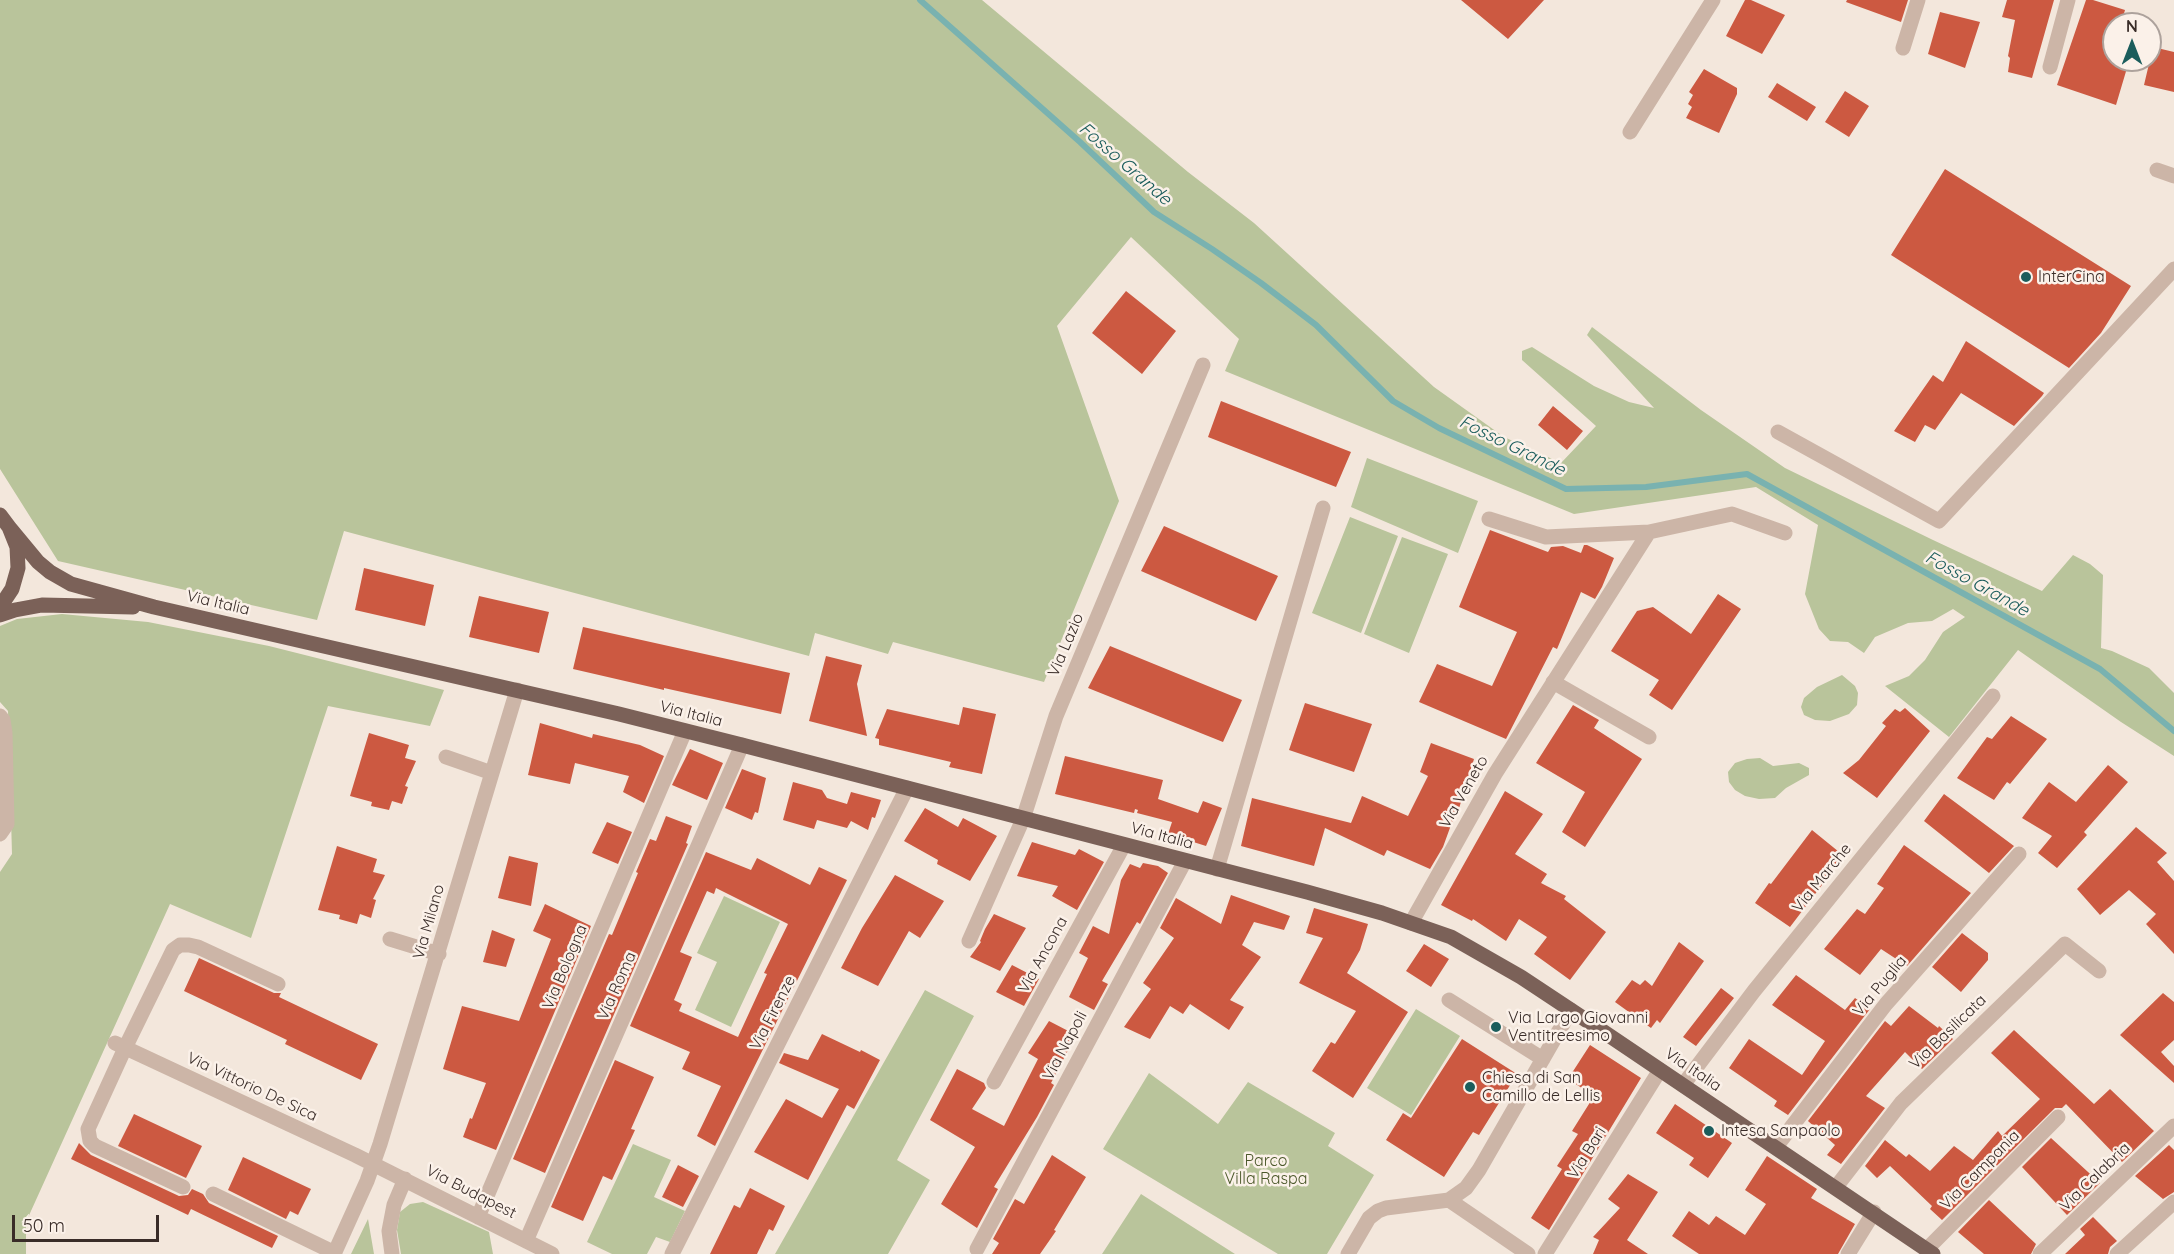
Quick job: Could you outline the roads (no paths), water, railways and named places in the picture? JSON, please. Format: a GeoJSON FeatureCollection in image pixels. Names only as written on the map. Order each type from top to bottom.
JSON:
{"type":"FeatureCollection","features":[{"type":"Feature","properties":{"kind":"main road","name":"Via Italia"},"geometry":{"type":"LineString","coordinates":[[5,521],[38,562],[71,584],[154,607],[518,690],[742,745],[1307,892],[1451,937],[1486,956],[1571,1010],[1930,1251]]}},
{"type":"Feature","properties":{"kind":"main road"},"geometry":{"type":"LineString","coordinates":[[0,607],[12,589],[18,568],[17,547],[5,521]]}},
{"type":"Feature","properties":{"kind":"main road","name":"Via Italia"},"geometry":{"type":"LineString","coordinates":[[0,615],[42,605],[154,607]]}},
{"type":"Feature","properties":{"kind":"street"},"geometry":{"type":"LineString","coordinates":[[1630,132],[1713,0]]}},
{"type":"Feature","properties":{"kind":"street"},"geometry":{"type":"LineString","coordinates":[[1903,48],[1918,0]]}},
{"type":"Feature","properties":{"kind":"street"},"geometry":{"type":"LineString","coordinates":[[2050,67],[2068,0]]}},
{"type":"Feature","properties":{"kind":"street"},"geometry":{"type":"LineString","coordinates":[[2157,170],[2174,176]]}},
{"type":"Feature","properties":{"kind":"street"},"geometry":{"type":"LineString","coordinates":[[1778,432],[1939,521],[2168,287],[2174,269]]}},
{"type":"Feature","properties":{"kind":"street","name":"Via Lazio"},"geometry":{"type":"LineString","coordinates":[[969,941],[1023,819],[1056,716],[1203,365]]}},
{"type":"Feature","properties":{"kind":"street"},"geometry":{"type":"LineString","coordinates":[[1217,869],[1323,508]]}},
{"type":"Feature","properties":{"kind":"street"},"geometry":{"type":"LineString","coordinates":[[1489,519],[1546,537],[1648,532],[1732,514],[1785,533]]}},
{"type":"Feature","properties":{"kind":"street","name":"Via Veneto"},"geometry":{"type":"LineString","coordinates":[[1411,923],[1495,774],[1648,532]]}},
{"type":"Feature","properties":{"kind":"street"},"geometry":{"type":"LineString","coordinates":[[1553,682],[1649,737]]}},
{"type":"Feature","properties":{"kind":"street","name":"Via Milano"},"geometry":{"type":"LineString","coordinates":[[335,1253],[373,1164],[518,690]]}},
{"type":"Feature","properties":{"kind":"street","name":"Via Marche"},"geometry":{"type":"LineString","coordinates":[[1683,1085],[1754,991],[1993,696]]}},
{"type":"Feature","properties":{"kind":"street"},"geometry":{"type":"LineString","coordinates":[[0,716],[5,733],[7,824],[0,834]]}},
{"type":"Feature","properties":{"kind":"street","name":"Via Bologna"},"geometry":{"type":"LineString","coordinates":[[478,1216],[685,731]]}},
{"type":"Feature","properties":{"kind":"street","name":"Via Roma"},"geometry":{"type":"LineString","coordinates":[[526,1241],[742,745]]}},
{"type":"Feature","properties":{"kind":"street"},"geometry":{"type":"LineString","coordinates":[[446,757],[492,772]]}},
{"type":"Feature","properties":{"kind":"street","name":"Via Firenze"},"geometry":{"type":"LineString","coordinates":[[672,1254],[907,788]]}},
{"type":"Feature","properties":{"kind":"street","name":"Via Ancona"},"geometry":{"type":"LineString","coordinates":[[994,1082],[1124,845]]}},
{"type":"Feature","properties":{"kind":"street","name":"Via Puglia"},"geometry":{"type":"LineString","coordinates":[[1776,1147],[1886,1004],[2019,854]]}},
{"type":"Feature","properties":{"kind":"street","name":"Via Napoli"},"geometry":{"type":"LineString","coordinates":[[977,1249],[1185,861]]}},
{"type":"Feature","properties":{"kind":"street"},"geometry":{"type":"LineString","coordinates":[[390,939],[438,954]]}},
{"type":"Feature","properties":{"kind":"street","name":"Via Basilicata"},"geometry":{"type":"LineString","coordinates":[[1836,1187],[1901,1103],[2065,944],[2099,971]]}},
{"type":"Feature","properties":{"kind":"street"},"geometry":{"type":"LineString","coordinates":[[183,1187],[95,1146],[90,1141],[88,1129],[120,1046],[173,950],[180,945],[198,947],[278,984]]}},
{"type":"Feature","properties":{"kind":"street"},"geometry":{"type":"LineString","coordinates":[[1449,1000],[1543,1059]]}},
{"type":"Feature","properties":{"kind":"street"},"geometry":{"type":"LineString","coordinates":[[1348,1254],[1369,1218],[1378,1211],[1449,1200],[1466,1188],[1479,1170],[1571,1010]]}},
{"type":"Feature","properties":{"kind":"street","name":"Via Vittorio De Sica"},"geometry":{"type":"LineString","coordinates":[[120,1046],[373,1164]]}},
{"type":"Feature","properties":{"kind":"street","name":"Via Bari"},"geometry":{"type":"LineString","coordinates":[[1545,1254],[1660,1070]]}},
{"type":"Feature","properties":{"kind":"street","name":"Via Campania"},"geometry":{"type":"LineString","coordinates":[[1930,1251],[2058,1117]]}},
{"type":"Feature","properties":{"kind":"street","name":"Via Calabria"},"geometry":{"type":"LineString","coordinates":[[2040,1254],[2174,1126]]}},
{"type":"Feature","properties":{"kind":"street","name":"Via Budapest"},"geometry":{"type":"LineString","coordinates":[[373,1164],[552,1254]]}},
{"type":"Feature","properties":{"kind":"street"},"geometry":{"type":"LineString","coordinates":[[392,1254],[389,1231],[394,1205],[405,1179]]}},
{"type":"Feature","properties":{"kind":"street"},"geometry":{"type":"LineString","coordinates":[[213,1194],[335,1253]]}},
{"type":"Feature","properties":{"kind":"street"},"geometry":{"type":"LineString","coordinates":[[1449,1200],[1528,1254]]}},
{"type":"Feature","properties":{"kind":"street"},"geometry":{"type":"LineString","coordinates":[[2117,1254],[2174,1202]]}},
{"type":"Feature","properties":{"kind":"street"},"geometry":{"type":"LineString","coordinates":[[1848,1254],[1874,1212]]}},
{"type":"Feature","properties":{"kind":"waterway","name":"Fosso Grande"},"geometry":{"type":"LineString","coordinates":[[920,0],[1080,142],[1154,212],[1261,283],[1316,325],[1393,401],[1439,428],[1566,489],[1646,487],[1747,474],[2100,669],[2174,731]]}},
{"type":"Feature","properties":{"kind":"place","name":"InterCina"},"geometry":{"type":"Point","coordinates":[2026,277]}},
{"type":"Feature","properties":{"kind":"place","name":"Via Largo Giovanni Ventitreesimo"},"geometry":{"type":"Point","coordinates":[1496,1027]}},
{"type":"Feature","properties":{"kind":"place","name":"Chiesa di San Camillo de Lellis"},"geometry":{"type":"Point","coordinates":[1470,1087]}},
{"type":"Feature","properties":{"kind":"place","name":"Intesa Sanpaolo"},"geometry":{"type":"Point","coordinates":[1709,1131]}},
{"type":"Feature","properties":{"kind":"park label","name":"Parco Villa Raspa"},"geometry":{"type":"Point","coordinates":[1266,1170]}}]}
